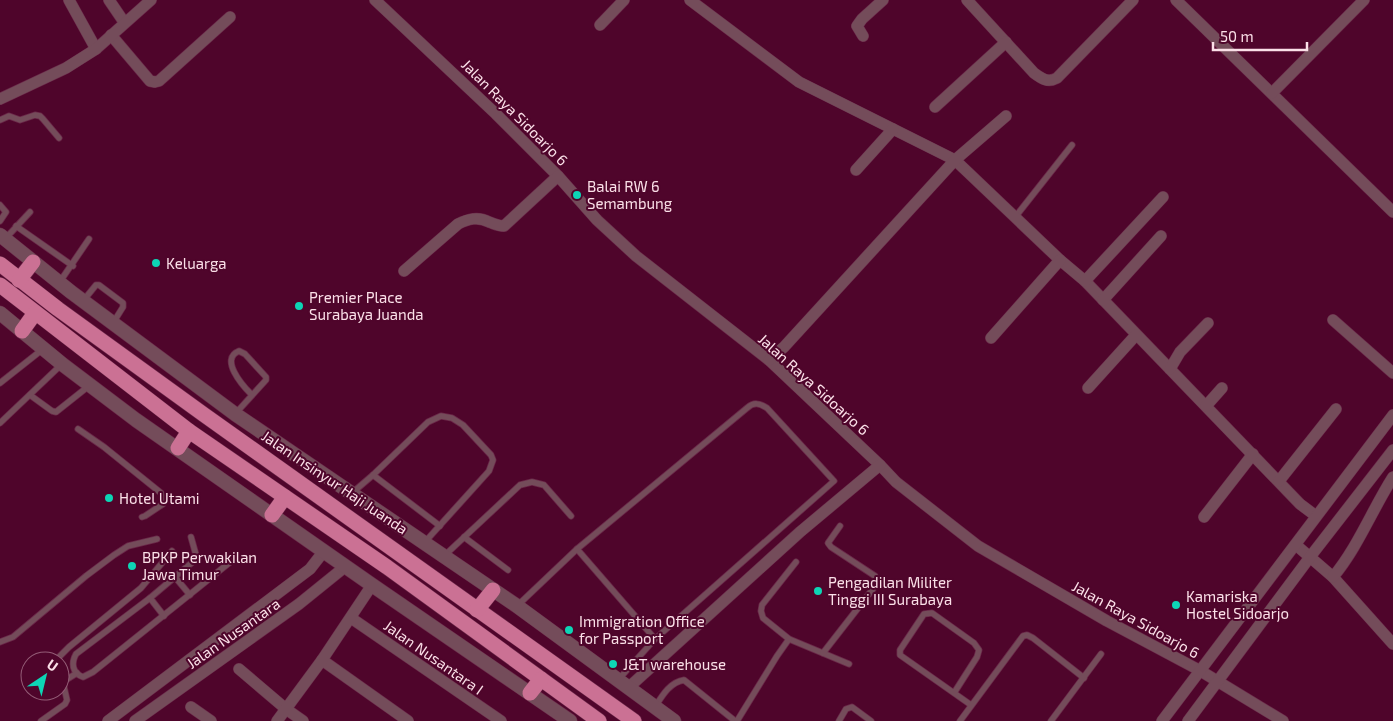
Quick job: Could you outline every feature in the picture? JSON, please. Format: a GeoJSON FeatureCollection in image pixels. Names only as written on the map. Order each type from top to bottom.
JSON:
{"type":"FeatureCollection","features":[{"type":"Feature","properties":{"kind":"highway"},"geometry":{"type":"LineString","coordinates":[[19,280],[33,262]]}},
{"type":"Feature","properties":{"kind":"highway","name":"Jalan Insinyur Haji Juanda"},"geometry":{"type":"LineString","coordinates":[[0,264],[19,280],[203,414],[634,721]]}},
{"type":"Feature","properties":{"kind":"highway"},"geometry":{"type":"LineString","coordinates":[[0,285],[189,431],[387,567],[541,679],[590,718]]}},
{"type":"Feature","properties":{"kind":"highway"},"geometry":{"type":"LineString","coordinates":[[22,331],[35,313]]}},
{"type":"Feature","properties":{"kind":"highway"},"geometry":{"type":"LineString","coordinates":[[178,448],[189,431]]}},
{"type":"Feature","properties":{"kind":"highway"},"geometry":{"type":"LineString","coordinates":[[272,515],[285,497]]}},
{"type":"Feature","properties":{"kind":"highway"},"geometry":{"type":"LineString","coordinates":[[387,567],[396,552]]}},
{"type":"Feature","properties":{"kind":"highway"},"geometry":{"type":"LineString","coordinates":[[477,610],[493,590]]}},
{"type":"Feature","properties":{"kind":"highway"},"geometry":{"type":"LineString","coordinates":[[530,693],[541,679]]}},
{"type":"Feature","properties":{"kind":"street"},"geometry":{"type":"LineString","coordinates":[[69,0],[96,49]]}},
{"type":"Feature","properties":{"kind":"street"},"geometry":{"type":"LineString","coordinates":[[109,0],[124,22]]}},
{"type":"Feature","properties":{"kind":"street"},"geometry":{"type":"LineString","coordinates":[[0,99],[66,68],[96,49],[124,22],[151,0]]}},
{"type":"Feature","properties":{"kind":"street","name":"Jalan Raya Sidoarjo 6"},"geometry":{"type":"LineString","coordinates":[[375,0],[496,114],[558,176],[597,220],[636,256],[769,360],[896,482],[978,546],[1107,621],[1199,670],[1283,721]]}},
{"type":"Feature","properties":{"kind":"street"},"geometry":{"type":"LineString","coordinates":[[600,25],[624,0]]}},
{"type":"Feature","properties":{"kind":"street"},"geometry":{"type":"LineString","coordinates":[[690,0],[799,82],[955,160],[1016,216],[1060,260],[1085,281],[1254,454],[1300,504],[1316,516]]}},
{"type":"Feature","properties":{"kind":"street"},"geometry":{"type":"LineString","coordinates":[[863,36],[857,26],[883,0]]}},
{"type":"Feature","properties":{"kind":"street"},"geometry":{"type":"LineString","coordinates":[[967,0],[1034,73],[1042,80],[1052,81],[1058,78],[1133,0]]}},
{"type":"Feature","properties":{"kind":"street"},"geometry":{"type":"LineString","coordinates":[[1176,0],[1393,212]]}},
{"type":"Feature","properties":{"kind":"street"},"geometry":{"type":"LineString","coordinates":[[1272,93],[1364,0]]}},
{"type":"Feature","properties":{"kind":"street"},"geometry":{"type":"LineString","coordinates":[[111,34],[150,81],[154,82],[159,81],[230,16]]}},
{"type":"Feature","properties":{"kind":"street"},"geometry":{"type":"LineString","coordinates":[[935,107],[1006,42]]}},
{"type":"Feature","properties":{"kind":"street"},"geometry":{"type":"LineString","coordinates":[[769,360],[784,347],[955,160],[1006,116]]}},
{"type":"Feature","properties":{"kind":"street"},"geometry":{"type":"LineString","coordinates":[[856,170],[893,129]]}},
{"type":"Feature","properties":{"kind":"street"},"geometry":{"type":"LineString","coordinates":[[404,270],[458,224],[480,218],[498,226],[504,226],[558,176]]}},
{"type":"Feature","properties":{"kind":"street"},"geometry":{"type":"LineString","coordinates":[[1085,281],[1164,197]]}},
{"type":"Feature","properties":{"kind":"street"},"geometry":{"type":"LineString","coordinates":[[1104,300],[1161,236]]}},
{"type":"Feature","properties":{"kind":"street","name":"Jalan Insinyur Haji Juanda"},"geometry":{"type":"LineString","coordinates":[[3,237],[82,301],[235,414],[517,606],[674,721]]}},
{"type":"Feature","properties":{"kind":"street"},"geometry":{"type":"LineString","coordinates":[[991,338],[1060,260]]}},
{"type":"Feature","properties":{"kind":"street"},"geometry":{"type":"LineString","coordinates":[[0,313],[62,364],[136,420],[178,448],[240,494],[570,721]]}},
{"type":"Feature","properties":{"kind":"street"},"geometry":{"type":"LineString","coordinates":[[1333,320],[1393,373]]}},
{"type":"Feature","properties":{"kind":"street"},"geometry":{"type":"LineString","coordinates":[[1170,369],[1180,352],[1208,323]]}},
{"type":"Feature","properties":{"kind":"street"},"geometry":{"type":"LineString","coordinates":[[1088,388],[1136,334]]}},
{"type":"Feature","properties":{"kind":"street"},"geometry":{"type":"LineString","coordinates":[[1206,406],[1222,388]]}},
{"type":"Feature","properties":{"kind":"street"},"geometry":{"type":"LineString","coordinates":[[1279,481],[1336,409]]}},
{"type":"Feature","properties":{"kind":"street"},"geometry":{"type":"LineString","coordinates":[[1162,721],[1393,415]]}},
{"type":"Feature","properties":{"kind":"street"},"geometry":{"type":"LineString","coordinates":[[1188,721],[1310,557],[1393,450]]}},
{"type":"Feature","properties":{"kind":"street"},"geometry":{"type":"LineString","coordinates":[[1204,517],[1254,454]]}},
{"type":"Feature","properties":{"kind":"street"},"geometry":{"type":"LineString","coordinates":[[623,684],[880,465]]}},
{"type":"Feature","properties":{"kind":"street"},"geometry":{"type":"LineString","coordinates":[[1333,578],[1346,562],[1393,477]]}},
{"type":"Feature","properties":{"kind":"street"},"geometry":{"type":"LineString","coordinates":[[1296,545],[1333,578],[1392,641]]}},
{"type":"Feature","properties":{"kind":"street","name":"Jalan Nusantara"},"geometry":{"type":"LineString","coordinates":[[108,721],[310,568],[324,551]]}},
{"type":"Feature","properties":{"kind":"street","name":"Jalan Nusantara"},"geometry":{"type":"LineString","coordinates":[[135,721],[299,604],[346,566]]}},
{"type":"Feature","properties":{"kind":"street"},"geometry":{"type":"LineString","coordinates":[[277,721],[322,660],[372,585]]}},
{"type":"Feature","properties":{"kind":"street","name":"Jalan Nusantara I"},"geometry":{"type":"LineString","coordinates":[[351,618],[500,721]]}},
{"type":"Feature","properties":{"kind":"street"},"geometry":{"type":"LineString","coordinates":[[322,660],[408,721]]}},
{"type":"Feature","properties":{"kind":"street"},"geometry":{"type":"LineString","coordinates":[[239,669],[303,721]]}},
{"type":"Feature","properties":{"kind":"street"},"geometry":{"type":"LineString","coordinates":[[191,706],[211,721]]}},
{"type":"Feature","properties":{"kind":"lane"},"geometry":{"type":"LineString","coordinates":[[0,120],[9,116],[20,120],[40,116],[58,138]]}},
{"type":"Feature","properties":{"kind":"lane"},"geometry":{"type":"LineString","coordinates":[[1016,216],[1072,145]]}},
{"type":"Feature","properties":{"kind":"lane"},"geometry":{"type":"LineString","coordinates":[[0,205],[6,212],[0,221]]}},
{"type":"Feature","properties":{"kind":"lane"},"geometry":{"type":"LineString","coordinates":[[3,237],[30,212]]}},
{"type":"Feature","properties":{"kind":"lane"},"geometry":{"type":"LineString","coordinates":[[16,226],[72,266]]}},
{"type":"Feature","properties":{"kind":"lane"},"geometry":{"type":"LineString","coordinates":[[59,282],[72,266],[89,239]]}},
{"type":"Feature","properties":{"kind":"lane"},"geometry":{"type":"LineString","coordinates":[[82,301],[97,284],[117,298],[123,303],[123,307],[113,323]]}},
{"type":"Feature","properties":{"kind":"lane"},"geometry":{"type":"LineString","coordinates":[[0,383],[43,349]]}},
{"type":"Feature","properties":{"kind":"lane"},"geometry":{"type":"LineString","coordinates":[[235,414],[264,383],[266,377],[245,354],[239,351],[232,358],[233,368],[242,385],[252,394]]}},
{"type":"Feature","properties":{"kind":"lane"},"geometry":{"type":"LineString","coordinates":[[0,423],[62,364]]}},
{"type":"Feature","properties":{"kind":"lane"},"geometry":{"type":"LineString","coordinates":[[30,395],[56,412],[90,385]]}},
{"type":"Feature","properties":{"kind":"lane"},"geometry":{"type":"LineString","coordinates":[[517,606],[576,549],[752,404],[761,404],[767,408],[834,481],[655,639],[623,684]]}},
{"type":"Feature","properties":{"kind":"lane"},"geometry":{"type":"LineString","coordinates":[[352,493],[428,422],[441,416],[452,418],[463,425],[491,455],[493,460],[489,471],[424,543]]}},
{"type":"Feature","properties":{"kind":"lane"},"geometry":{"type":"LineString","coordinates":[[78,429],[104,447],[161,493],[163,504],[142,517]]}},
{"type":"Feature","properties":{"kind":"lane"},"geometry":{"type":"LineString","coordinates":[[373,475],[440,526]]}},
{"type":"Feature","properties":{"kind":"lane"},"geometry":{"type":"LineString","coordinates":[[444,556],[520,486],[532,482],[544,484],[571,516]]}},
{"type":"Feature","properties":{"kind":"lane"},"geometry":{"type":"LineString","coordinates":[[823,653],[876,585],[877,580],[875,576],[830,547],[828,543],[840,526]]}},
{"type":"Feature","properties":{"kind":"lane"},"geometry":{"type":"LineString","coordinates":[[191,537],[196,555],[195,560],[150,598],[76,654],[72,664],[77,673],[83,677],[93,672],[234,559]]}},
{"type":"Feature","properties":{"kind":"lane"},"geometry":{"type":"LineString","coordinates":[[464,537],[508,570]]}},
{"type":"Feature","properties":{"kind":"lane"},"geometry":{"type":"LineString","coordinates":[[0,642],[13,637],[86,576],[128,546],[157,539]]}},
{"type":"Feature","properties":{"kind":"lane"},"geometry":{"type":"LineString","coordinates":[[576,549],[655,639]]}},
{"type":"Feature","properties":{"kind":"lane"},"geometry":{"type":"LineString","coordinates":[[64,651],[142,588],[172,552]]}},
{"type":"Feature","properties":{"kind":"lane"},"geometry":{"type":"LineString","coordinates":[[796,562],[762,606],[763,618],[790,639],[849,664]]}},
{"type":"Feature","properties":{"kind":"lane"},"geometry":{"type":"LineString","coordinates":[[175,577],[190,596]]}},
{"type":"Feature","properties":{"kind":"lane"},"geometry":{"type":"LineString","coordinates":[[150,598],[164,616]]}},
{"type":"Feature","properties":{"kind":"lane"},"geometry":{"type":"LineString","coordinates":[[954,693],[977,657],[979,650],[974,643],[932,613],[924,614],[900,650],[900,655],[971,705]]}},
{"type":"Feature","properties":{"kind":"lane"},"geometry":{"type":"LineString","coordinates":[[960,721],[1020,639],[1027,635],[1084,678]]}},
{"type":"Feature","properties":{"kind":"lane"},"geometry":{"type":"LineString","coordinates":[[655,707],[671,685],[677,681],[684,680],[736,721],[777,656],[790,639]]}},
{"type":"Feature","properties":{"kind":"lane"},"geometry":{"type":"LineString","coordinates":[[1051,721],[1101,654]]}},
{"type":"Feature","properties":{"kind":"lane"},"geometry":{"type":"LineString","coordinates":[[70,677],[77,673]]}},
{"type":"Feature","properties":{"kind":"lane"},"geometry":{"type":"LineString","coordinates":[[41,721],[66,701]]}},
{"type":"Feature","properties":{"kind":"lane"},"geometry":{"type":"LineString","coordinates":[[839,721],[849,707],[852,707],[871,721]]}},
{"type":"Feature","properties":{"kind":"place","name":"Balai RW 6 Semambung"},"geometry":{"type":"Point","coordinates":[577,195]}},
{"type":"Feature","properties":{"kind":"place","name":"Keluarga"},"geometry":{"type":"Point","coordinates":[156,263]}},
{"type":"Feature","properties":{"kind":"place","name":"Premier Place Surabaya Juanda"},"geometry":{"type":"Point","coordinates":[299,306]}},
{"type":"Feature","properties":{"kind":"place","name":"Hotel Utami"},"geometry":{"type":"Point","coordinates":[109,498]}},
{"type":"Feature","properties":{"kind":"place","name":"BPKP Perwakilan Jawa Timur"},"geometry":{"type":"Point","coordinates":[132,566]}},
{"type":"Feature","properties":{"kind":"place","name":"Pengadilan Militer Tinggi III Surabaya"},"geometry":{"type":"Point","coordinates":[818,591]}},
{"type":"Feature","properties":{"kind":"place","name":"Kamariska Hostel Sidoarjo"},"geometry":{"type":"Point","coordinates":[1176,605]}},
{"type":"Feature","properties":{"kind":"place","name":"Immigration Office for Passport"},"geometry":{"type":"Point","coordinates":[569,630]}},
{"type":"Feature","properties":{"kind":"place","name":"J&T warehouse"},"geometry":{"type":"Point","coordinates":[613,664]}}]}
